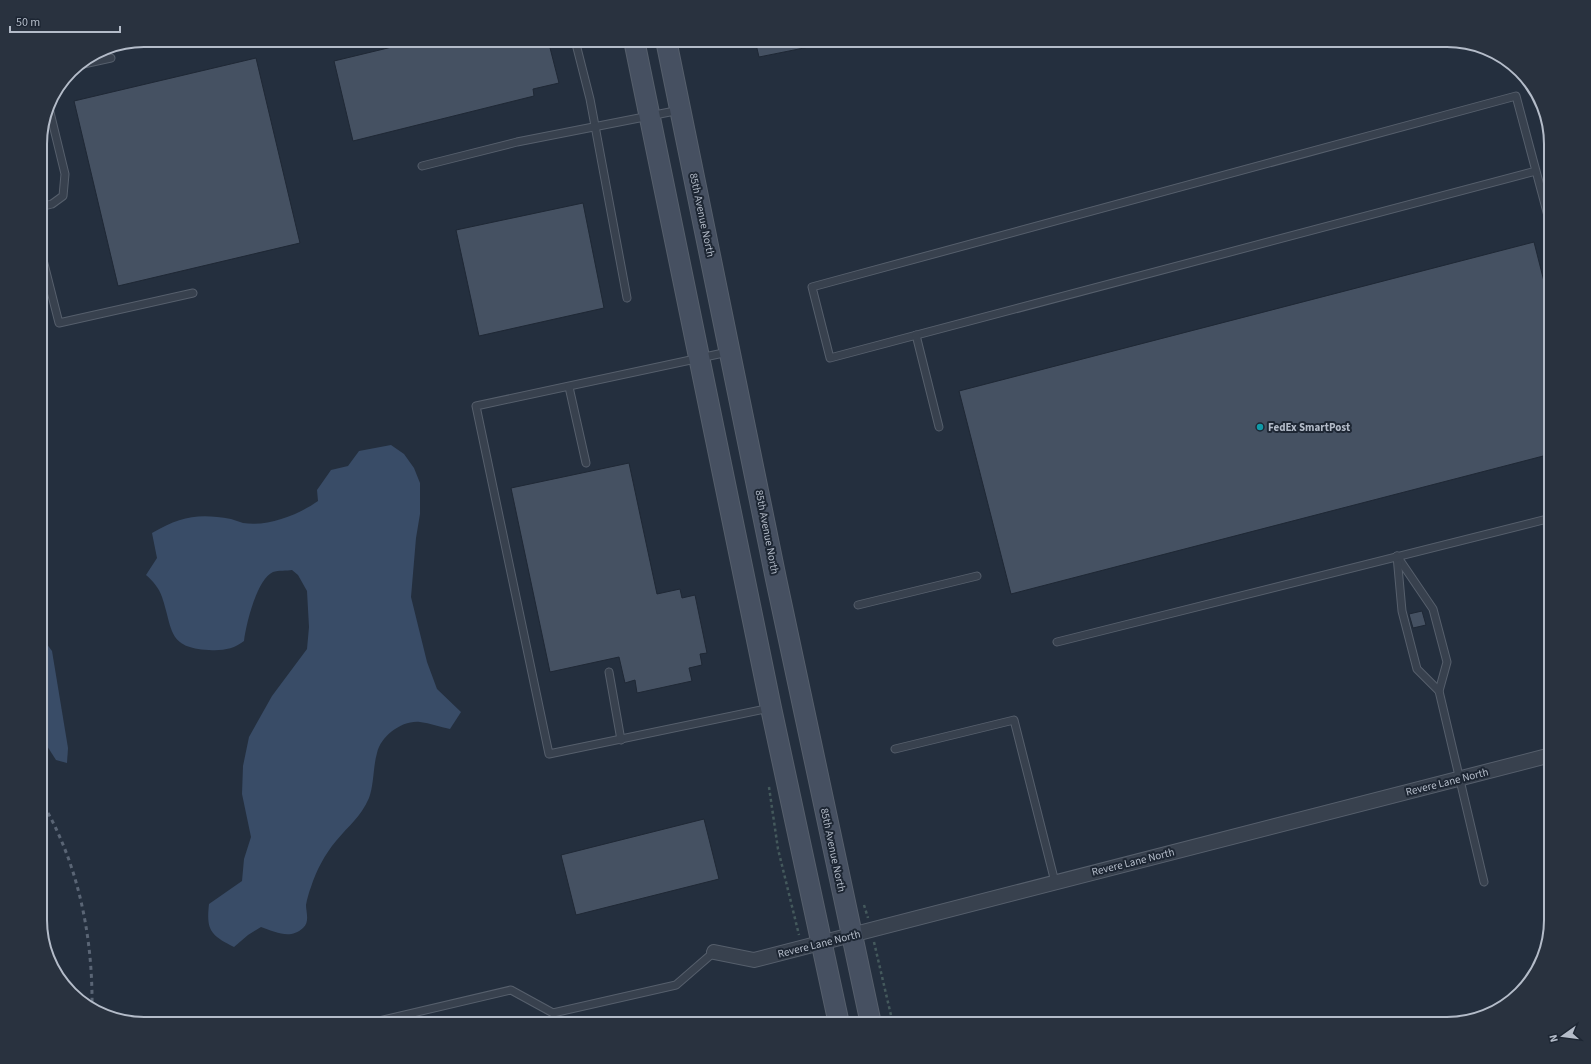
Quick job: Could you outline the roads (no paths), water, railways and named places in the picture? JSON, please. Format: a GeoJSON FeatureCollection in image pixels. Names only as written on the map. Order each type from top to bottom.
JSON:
{"type":"FeatureCollection","features":[{"type":"Feature","properties":{"kind":"main road"},"geometry":{"type":"LineString","coordinates":[[635,47],[770,708],[836,1017]]}},
{"type":"Feature","properties":{"kind":"main road","name":"85th Avenue North"},"geometry":{"type":"LineString","coordinates":[[667,47],[851,936],[869,1017]]}},
{"type":"Feature","properties":{"kind":"street","name":"Revere Lane North"},"geometry":{"type":"LineString","coordinates":[[714,952],[754,960],[1544,757]]}},
{"type":"Feature","properties":{"kind":"lane"},"geometry":{"type":"LineString","coordinates":[[577,47],[595,127],[627,298]]}},
{"type":"Feature","properties":{"kind":"lane"},"geometry":{"type":"LineString","coordinates":[[91,62],[111,58]]}},
{"type":"Feature","properties":{"kind":"lane"},"geometry":{"type":"LineString","coordinates":[[1536,171],[830,358],[812,287],[1516,96],[1544,201]]}},
{"type":"Feature","properties":{"kind":"lane"},"geometry":{"type":"LineString","coordinates":[[422,166],[517,142],[680,110]]}},
{"type":"Feature","properties":{"kind":"lane"},"geometry":{"type":"LineString","coordinates":[[47,205],[52,204],[64,196],[65,184],[65,174],[51,116]]}},
{"type":"Feature","properties":{"kind":"lane"},"geometry":{"type":"LineString","coordinates":[[47,276],[59,323],[193,293]]}},
{"type":"Feature","properties":{"kind":"lane"},"geometry":{"type":"LineString","coordinates":[[916,335],[939,427]]}},
{"type":"Feature","properties":{"kind":"lane"},"geometry":{"type":"LineString","coordinates":[[730,351],[476,406],[549,754],[770,708]]}},
{"type":"Feature","properties":{"kind":"lane"},"geometry":{"type":"LineString","coordinates":[[569,387],[586,463]]}},
{"type":"Feature","properties":{"kind":"lane"},"geometry":{"type":"LineString","coordinates":[[1057,642],[1544,520]]}},
{"type":"Feature","properties":{"kind":"lane"},"geometry":{"type":"LineString","coordinates":[[1397,556],[1433,609],[1447,662],[1439,691],[1484,882]]}},
{"type":"Feature","properties":{"kind":"lane"},"geometry":{"type":"LineString","coordinates":[[1397,556],[1402,611],[1417,669],[1439,691]]}},
{"type":"Feature","properties":{"kind":"lane"},"geometry":{"type":"LineString","coordinates":[[858,605],[977,576]]}},
{"type":"Feature","properties":{"kind":"lane"},"geometry":{"type":"LineString","coordinates":[[609,672],[621,740]]}},
{"type":"Feature","properties":{"kind":"lane"},"geometry":{"type":"LineString","coordinates":[[895,749],[1014,720],[1055,882]]}},
{"type":"Feature","properties":{"kind":"lane"},"geometry":{"type":"LineString","coordinates":[[396,1017],[511,990],[552,1012],[676,986],[714,952]]}},
{"type":"Feature","properties":{"kind":"water"},"geometry":{"type":"Polygon","coordinates":[[[391,445],[404,454],[414,468],[420,483],[420,514],[416,538],[411,597],[427,662],[437,689],[461,712],[450,729],[420,722],[413,722],[400,726],[388,735],[379,747],[377,753],[371,793],[366,805],[332,846],[315,875],[306,903],[307,920],[305,926],[293,934],[277,933],[261,927],[248,935],[234,947],[220,939],[212,931],[208,920],[209,904],[242,881],[244,859],[251,837],[242,794],[243,766],[249,737],[272,696],[307,649],[309,627],[307,591],[298,575],[292,570],[273,572],[267,576],[257,592],[247,624],[244,641],[232,648],[219,650],[195,648],[185,645],[174,635],[161,594],[156,585],[146,575],[157,558],[152,533],[162,527],[190,517],[220,517],[253,524],[282,519],[301,511],[318,501],[317,490],[331,470],[348,466],[359,451],[391,445]]]}},
{"type":"Feature","properties":{"kind":"water"},"geometry":{"type":"Polygon","coordinates":[[[47,644],[52,651],[68,748],[67,763],[56,760],[47,746],[47,644]]]}},
{"type":"Feature","properties":{"kind":"railway"},"geometry":{"type":"LineString","coordinates":[[47,812],[64,848],[81,900],[90,954],[92,1002]]}},
{"type":"Feature","properties":{"kind":"place","name":"FedEx SmartPost"},"geometry":{"type":"Point","coordinates":[1260,427]}}]}
